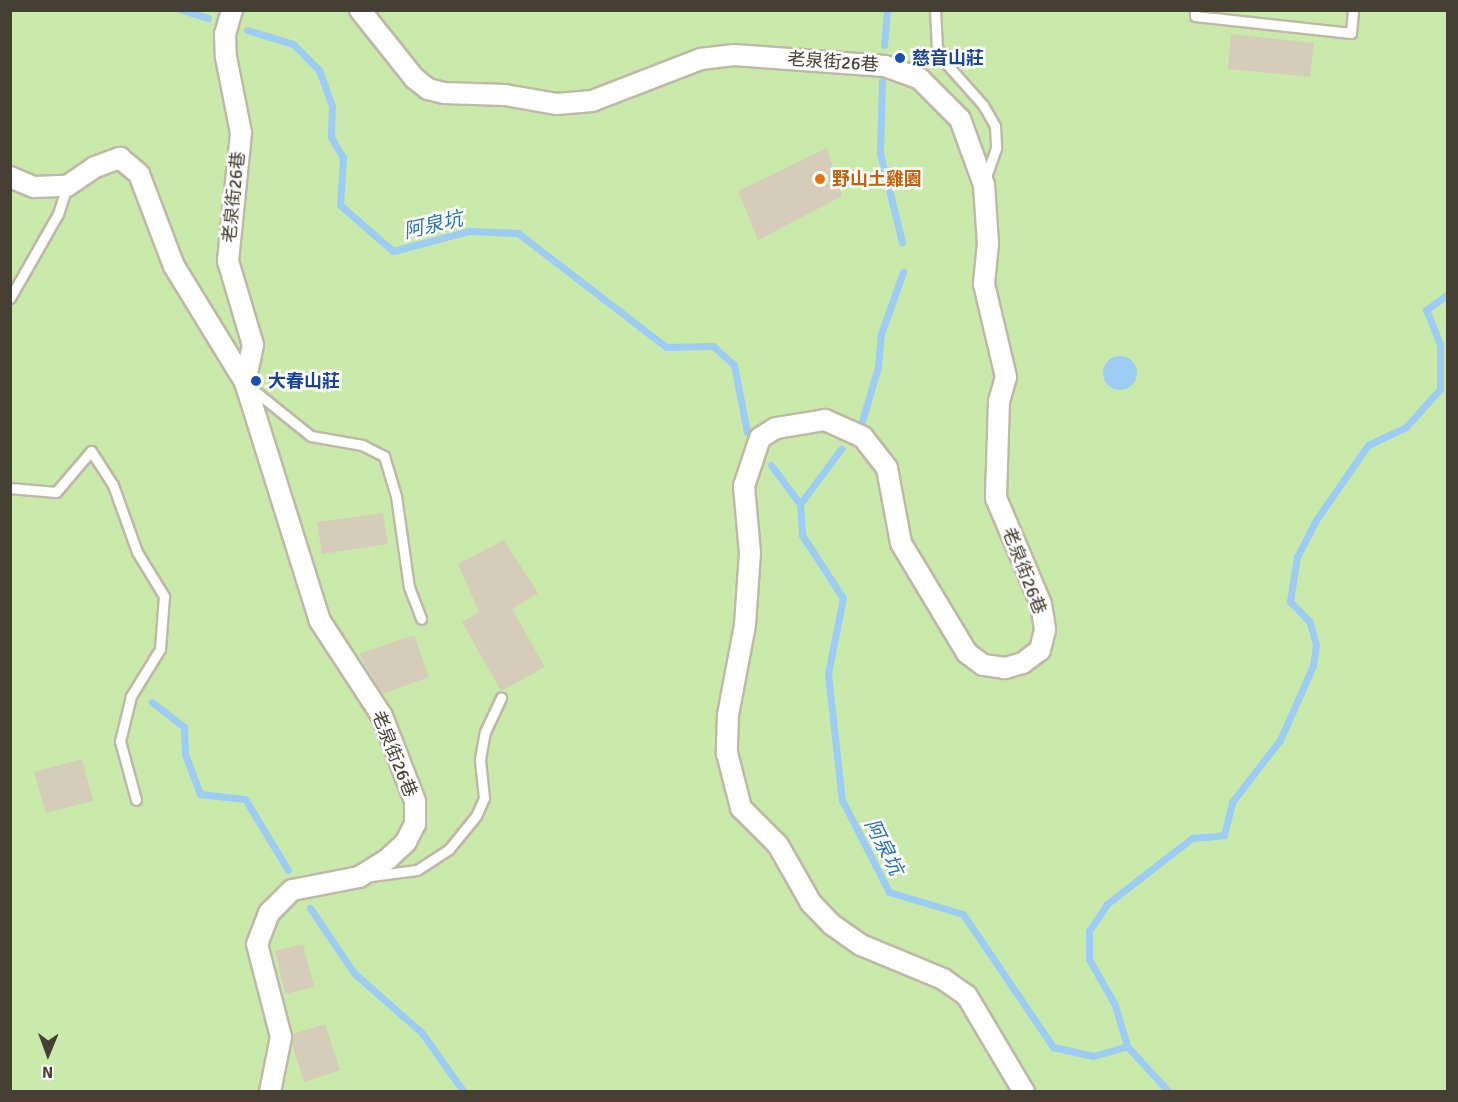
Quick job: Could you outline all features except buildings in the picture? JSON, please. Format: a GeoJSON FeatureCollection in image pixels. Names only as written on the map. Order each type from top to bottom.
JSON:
{"type":"FeatureCollection","features":[{"type":"Feature","properties":{"kind":"street","name":"老泉街26巷"},"geometry":{"type":"LineString","coordinates":[[232,10],[226,46],[241,133],[228,261],[253,345],[245,382]]}},
{"type":"Feature","properties":{"kind":"street","name":"老泉街26巷"},"geometry":{"type":"LineString","coordinates":[[360,10],[414,78],[428,89],[444,93],[505,95],[557,104],[592,101],[701,59],[734,55],[885,66],[920,79],[960,119],[984,185],[988,243],[984,284],[1006,378],[999,401],[996,498],[1041,604],[1045,630],[1040,650],[1023,663],[1005,668],[983,665],[967,652],[901,543],[887,468],[863,436],[825,420],[776,428],[760,438],[744,486],[750,553],[745,625],[728,715],[727,753],[741,808],[778,845],[811,903],[831,924],[861,945],[943,979],[967,996],[1024,1092]]}},
{"type":"Feature","properties":{"kind":"street","name":"老泉街26巷"},"geometry":{"type":"LineString","coordinates":[[67,186],[95,167],[120,158],[139,174],[174,266],[245,382],[320,621],[382,716],[415,801],[415,824],[406,842],[359,877],[292,890],[269,913],[257,944],[281,1037],[270,1092]]}},
{"type":"Feature","properties":{"kind":"street"},"geometry":{"type":"LineString","coordinates":[[10,177],[34,187],[67,186]]}},
{"type":"Feature","properties":{"kind":"lane"},"geometry":{"type":"LineString","coordinates":[[935,10],[940,54],[983,105],[995,126],[996,148],[984,185]]}},
{"type":"Feature","properties":{"kind":"lane"},"geometry":{"type":"LineString","coordinates":[[1195,10],[1195,16],[1351,33],[1353,10]]}},
{"type":"Feature","properties":{"kind":"lane"},"geometry":{"type":"LineString","coordinates":[[10,298],[58,214],[67,186]]}},
{"type":"Feature","properties":{"kind":"lane"},"geometry":{"type":"LineString","coordinates":[[245,382],[311,436],[362,445],[384,456],[394,486],[409,587],[421,619]]}},
{"type":"Feature","properties":{"kind":"lane"},"geometry":{"type":"LineString","coordinates":[[10,488],[56,492],[90,451],[113,485],[136,552],[164,596],[160,649],[131,696],[120,741],[136,800]]}},
{"type":"Feature","properties":{"kind":"lane"},"geometry":{"type":"LineString","coordinates":[[359,877],[417,870],[449,849],[476,816],[484,798],[480,759],[485,732],[501,698]]}},
{"type":"Feature","properties":{"kind":"green space"},"geometry":{"type":"Polygon","coordinates":[[[11,11],[1447,11],[1447,1091],[11,1091],[11,11]]]}},
{"type":"Feature","properties":{"kind":"water"},"geometry":{"type":"Polygon","coordinates":[[[1120,356],[1132,361],[1137,373],[1132,385],[1120,390],[1108,385],[1103,373],[1108,361],[1120,356]]]}},
{"type":"Feature","properties":{"kind":"waterway","name":"阿泉坑"},"geometry":{"type":"LineString","coordinates":[[182,10],[208,18]]}},
{"type":"Feature","properties":{"kind":"waterway"},"geometry":{"type":"LineString","coordinates":[[884,45],[887,10]]}},
{"type":"Feature","properties":{"kind":"waterway","name":"阿泉坑"},"geometry":{"type":"LineString","coordinates":[[247,30],[293,44],[319,70],[332,105],[331,137],[343,158],[340,205],[393,251],[469,231],[518,233],[666,347],[713,346],[734,365],[747,432]]}},
{"type":"Feature","properties":{"kind":"waterway"},"geometry":{"type":"LineString","coordinates":[[882,81],[880,153],[902,242]]}},
{"type":"Feature","properties":{"kind":"waterway"},"geometry":{"type":"LineString","coordinates":[[862,421],[878,367],[881,334],[903,272]]}},
{"type":"Feature","properties":{"kind":"waterway"},"geometry":{"type":"LineString","coordinates":[[1127,1046],[1115,1005],[1089,959],[1089,931],[1107,904],[1192,838],[1224,835],[1232,802],[1280,740],[1313,666],[1316,645],[1310,622],[1290,601],[1297,557],[1316,520],[1368,445],[1406,427],[1440,389],[1440,344],[1426,310],[1448,294]]}},
{"type":"Feature","properties":{"kind":"waterway"},"geometry":{"type":"LineString","coordinates":[[800,504],[841,449]]}},
{"type":"Feature","properties":{"kind":"waterway","name":"阿泉坑"},"geometry":{"type":"LineString","coordinates":[[771,465],[800,504],[802,535],[843,598],[828,674],[842,800],[889,892],[963,914],[1053,1047],[1093,1056],[1127,1046],[1169,1092]]}},
{"type":"Feature","properties":{"kind":"waterway"},"geometry":{"type":"LineString","coordinates":[[152,702],[184,727],[185,754],[200,794],[245,799],[288,870]]}},
{"type":"Feature","properties":{"kind":"waterway"},"geometry":{"type":"LineString","coordinates":[[310,908],[354,973],[422,1033],[464,1092]]}},
{"type":"Feature","properties":{"kind":"place","name":"慈音山莊"},"geometry":{"type":"Point","coordinates":[900,58]}},
{"type":"Feature","properties":{"kind":"place","name":"野山土雞園"},"geometry":{"type":"Point","coordinates":[820,179]}},
{"type":"Feature","properties":{"kind":"place","name":"大春山莊"},"geometry":{"type":"Point","coordinates":[256,381]}}]}
